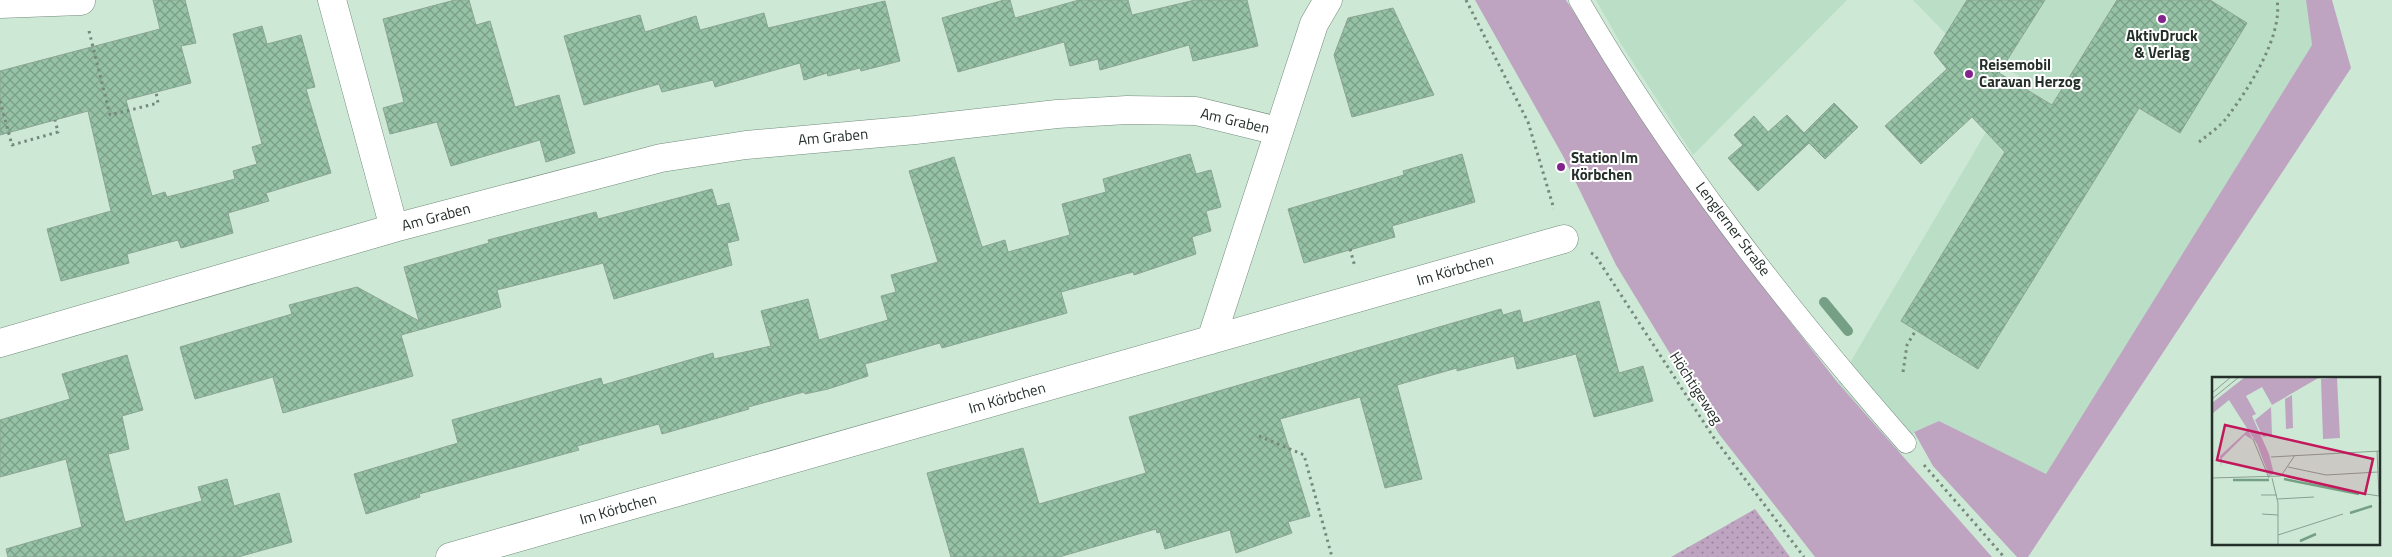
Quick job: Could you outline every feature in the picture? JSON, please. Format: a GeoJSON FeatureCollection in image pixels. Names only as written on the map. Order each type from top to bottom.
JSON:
{"type":"FeatureCollection","features":[{"type":"Feature","properties":{"kind":"street","name":"Am Graben"},"geometry":{"type":"LineString","coordinates":[[332,0],[394,228]]}},
{"type":"Feature","properties":{"kind":"street","name":"Am Graben"},"geometry":{"type":"LineString","coordinates":[[1211,340],[1314,24],[1328,0]]}},
{"type":"Feature","properties":{"kind":"street"},"geometry":{"type":"LineString","coordinates":[[0,4],[81,1]]}},
{"type":"Feature","properties":{"kind":"street","name":"Am Graben"},"geometry":{"type":"LineString","coordinates":[[0,344],[394,228],[661,158],[746,145],[915,130],[1057,114],[1127,110],[1196,111],[1278,131]]}},
{"type":"Feature","properties":{"kind":"street","name":"Im Körbchen"},"geometry":{"type":"LineString","coordinates":[[450,557],[1564,239]]}},
{"type":"Feature","properties":{"kind":"lane","name":"Lenglerner Straße"},"geometry":{"type":"LineString","coordinates":[[1579,0],[1600,36],[1711,202],[1827,352],[1906,443]]}},
{"type":"Feature","properties":{"kind":"path"},"geometry":{"type":"LineString","coordinates":[[1466,0],[1528,122],[1564,239]]}},
{"type":"Feature","properties":{"kind":"path"},"geometry":{"type":"LineString","coordinates":[[2199,142],[2227,118],[2253,76],[2274,37],[2278,18],[2277,0]]}},
{"type":"Feature","properties":{"kind":"path"},"geometry":{"type":"LineString","coordinates":[[81,1],[110,115],[158,103],[156,92]]}},
{"type":"Feature","properties":{"kind":"path"},"geometry":{"type":"LineString","coordinates":[[0,101],[12,145],[58,132],[55,120]]}},
{"type":"Feature","properties":{"kind":"path","name":"Höchtigeweg"},"geometry":{"type":"LineString","coordinates":[[1564,239],[1595,255],[1714,438],[1804,557]]}},
{"type":"Feature","properties":{"kind":"path"},"geometry":{"type":"LineString","coordinates":[[1903,372],[1906,344],[1916,330]]}},
{"type":"Feature","properties":{"kind":"path"},"geometry":{"type":"LineString","coordinates":[[1259,436],[1304,455],[1332,557]]}},
{"type":"Feature","properties":{"kind":"path"},"geometry":{"type":"LineString","coordinates":[[1906,443],[2004,557]]}},
{"type":"Feature","properties":{"kind":"shaded area"},"geometry":{"type":"Polygon","coordinates":[[[1475,0],[1566,0],[1668,158],[1732,247],[1838,383],[1992,557],[1815,557],[1719,434],[1616,265],[1563,156],[1475,0]]]}},
{"type":"Feature","properties":{"kind":"shaded area"},"geometry":{"type":"Polygon","coordinates":[[[1596,0],[1847,0],[1693,155],[1621,44],[1596,0]]]}},
{"type":"Feature","properties":{"kind":"shaded area"},"geometry":{"type":"Polygon","coordinates":[[[1913,0],[2306,0],[2312,45],[2046,475],[1939,421],[1914,432],[1901,453],[1838,383],[2019,76],[1946,34],[1913,0]]]}},
{"type":"Feature","properties":{"kind":"shaded area"},"geometry":{"type":"Polygon","coordinates":[[[2306,0],[2332,0],[2351,68],[2028,557],[2017,557],[1933,466],[1914,432],[1939,421],[2046,474],[2312,45],[2306,0]]]}},
{"type":"Feature","properties":{"kind":"shaded area"},"geometry":{"type":"Polygon","coordinates":[[[1755,509],[1790,557],[1671,557],[1755,509]]]}},
{"type":"Feature","properties":{"kind":"building"},"geometry":{"type":"Polygon","coordinates":[[[153,0],[185,0],[196,43],[181,46],[191,83],[126,100],[152,196],[165,192],[167,197],[235,179],[233,171],[257,164],[252,147],[262,144],[233,34],[262,26],[267,44],[301,35],[315,87],[306,89],[331,173],[266,193],[269,201],[228,213],[233,233],[181,248],[178,240],[127,254],[129,263],[61,281],[47,229],[111,211],[88,111],[0,135],[0,71],[160,29],[153,0]]]}},
{"type":"Feature","properties":{"kind":"building"},"geometry":{"type":"Polygon","coordinates":[[[455,0],[469,0],[476,25],[490,21],[515,107],[559,95],[575,153],[546,162],[540,140],[451,166],[437,122],[390,134],[383,108],[404,102],[383,19],[455,0]]]}},
{"type":"Feature","properties":{"kind":"building"},"geometry":{"type":"Polygon","coordinates":[[[1004,0],[1010,0],[1015,18],[1079,0],[1128,0],[1132,15],[1195,0],[1247,0],[1258,46],[1193,61],[1189,45],[1100,70],[1098,59],[1070,66],[1064,42],[958,72],[942,18],[1004,0]]]}},
{"type":"Feature","properties":{"kind":"building"},"geometry":{"type":"Polygon","coordinates":[[[1967,0],[2045,0],[1999,73],[2052,105],[2117,0],[2210,0],[2247,23],[2180,133],[2139,108],[1978,369],[1901,321],[2005,152],[1972,117],[1921,164],[1885,126],[1947,69],[1934,53],[1967,0]]]}},
{"type":"Feature","properties":{"kind":"building"},"geometry":{"type":"Polygon","coordinates":[[[885,1],[900,61],[861,71],[860,68],[828,76],[827,73],[804,80],[800,63],[715,87],[713,80],[662,92],[659,84],[584,105],[564,36],[640,15],[645,32],[696,16],[700,30],[764,13],[768,28],[885,1]]]}},
{"type":"Feature","properties":{"kind":"building"},"geometry":{"type":"Polygon","coordinates":[[[1393,8],[1434,95],[1352,117],[1334,55],[1348,18],[1393,8]]]}},
{"type":"Feature","properties":{"kind":"building"},"geometry":{"type":"Polygon","coordinates":[[[1834,103],[1858,127],[1825,159],[1809,143],[1758,191],[1728,158],[1743,145],[1734,135],[1754,116],[1768,132],[1787,115],[1804,133],[1834,103]]]}},
{"type":"Feature","properties":{"kind":"building"},"geometry":{"type":"Polygon","coordinates":[[[1190,154],[1196,174],[1211,170],[1221,207],[1206,211],[1211,231],[1192,237],[1196,254],[1134,275],[1133,272],[1061,292],[1067,313],[942,348],[940,343],[865,364],[868,376],[828,389],[805,394],[804,392],[748,407],[749,409],[662,434],[659,424],[577,446],[579,450],[419,494],[420,497],[366,514],[354,474],[458,443],[452,420],[601,378],[603,385],[713,353],[714,359],[771,346],[761,311],[808,299],[819,340],[888,320],[881,296],[896,292],[891,275],[938,262],[909,171],[954,157],[982,247],[1005,240],[1008,252],[1070,235],[1062,204],[1106,192],[1103,179],[1190,154]]]}},
{"type":"Feature","properties":{"kind":"building"},"geometry":{"type":"Polygon","coordinates":[[[1462,154],[1475,202],[1392,226],[1395,237],[1304,263],[1288,209],[1404,175],[1403,171],[1462,154]]]}},
{"type":"Feature","properties":{"kind":"building"},"geometry":{"type":"Polygon","coordinates":[[[712,189],[717,206],[729,203],[739,240],[727,243],[732,265],[614,299],[603,263],[497,290],[501,307],[401,335],[413,376],[283,413],[273,377],[195,399],[180,347],[292,314],[289,305],[357,287],[419,321],[404,267],[489,243],[488,240],[596,212],[598,219],[712,189]]]}},
{"type":"Feature","properties":{"kind":"building"},"geometry":{"type":"Polygon","coordinates":[[[1599,301],[1619,373],[1643,366],[1653,401],[1594,417],[1576,354],[1517,369],[1514,356],[1457,371],[1457,368],[1397,385],[1422,479],[1385,488],[1360,397],[1280,419],[1310,516],[1288,522],[1292,533],[1236,553],[1230,530],[1165,549],[1160,532],[1157,533],[1156,529],[1059,557],[951,557],[927,473],[1023,448],[1039,504],[1146,473],[1129,417],[1501,309],[1503,315],[1520,310],[1523,323],[1599,301]]]}},
{"type":"Feature","properties":{"kind":"building"},"geometry":{"type":"Polygon","coordinates":[[[127,355],[143,410],[122,416],[129,449],[108,454],[125,522],[202,501],[198,487],[227,479],[234,506],[279,493],[292,542],[238,557],[8,557],[6,549],[82,527],[66,459],[0,477],[0,420],[70,399],[62,374],[127,355]]]}},
{"type":"Feature","properties":{"kind":"waterway"},"geometry":{"type":"LineString","coordinates":[[1824,302],[1848,331]]}},
{"type":"Feature","properties":{"kind":"place","name":"AktivDruck & Verlag"},"geometry":{"type":"Point","coordinates":[2162,19]}},
{"type":"Feature","properties":{"kind":"place","name":"Reisemobil Caravan Herzog"},"geometry":{"type":"Point","coordinates":[1969,74]}},
{"type":"Feature","properties":{"kind":"place","name":"Station Im Körbchen"},"geometry":{"type":"Point","coordinates":[1561,167]}}]}
